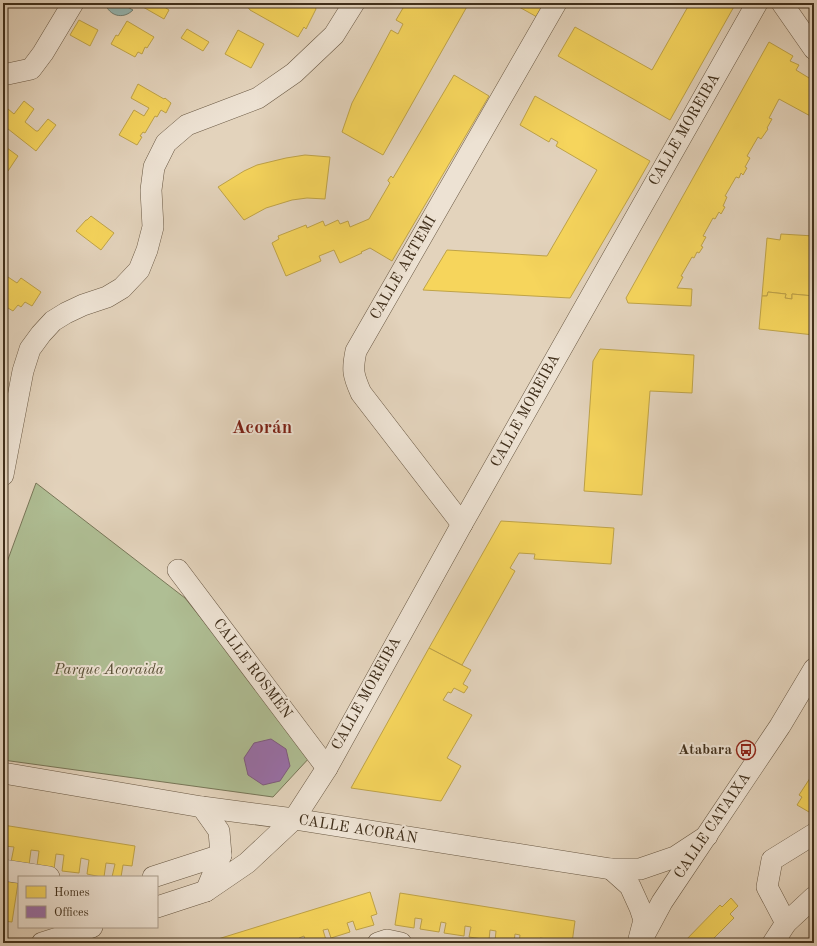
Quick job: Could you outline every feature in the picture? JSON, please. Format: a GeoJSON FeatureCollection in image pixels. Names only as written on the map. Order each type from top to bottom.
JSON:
{"type":"FeatureCollection","features":[{"type":"Feature","properties":{"kind":"street"},"geometry":{"type":"LineString","coordinates":[[3,75],[31,69],[44,53],[73,3]]}},
{"type":"Feature","properties":{"kind":"street"},"geometry":{"type":"LineString","coordinates":[[3,475],[23,371],[30,350],[41,334],[53,321],[83,305],[107,297],[122,288],[139,270],[147,250],[153,227],[151,190],[154,167],[166,143],[187,125],[258,98],[294,73],[334,35],[354,3]]}},
{"type":"Feature","properties":{"kind":"street","name":"CALLE ARTEMI"},"geometry":{"type":"LineString","coordinates":[[462,524],[361,393],[354,378],[353,365],[356,351],[556,3]]}},
{"type":"Feature","properties":{"kind":"street","name":"CALLE MOREIBA"},"geometry":{"type":"LineString","coordinates":[[158,906],[206,891],[247,863],[294,819],[327,768],[462,524],[757,3]]}},
{"type":"Feature","properties":{"kind":"street"},"geometry":{"type":"LineString","coordinates":[[782,3],[814,49]]}},
{"type":"Feature","properties":{"kind":"street","name":"CALLE ROSMÉN"},"geometry":{"type":"LineString","coordinates":[[178,570],[327,768]]}},
{"type":"Feature","properties":{"kind":"street","name":"CALLE CATAIXA"},"geometry":{"type":"LineString","coordinates":[[639,943],[662,902],[780,726],[814,669]]}},
{"type":"Feature","properties":{"kind":"street","name":"CALLE ACORÁN"},"geometry":{"type":"LineString","coordinates":[[3,773],[202,807],[294,819],[611,869],[640,869],[676,857],[707,836]]}},
{"type":"Feature","properties":{"kind":"street"},"geometry":{"type":"LineString","coordinates":[[202,807],[219,831],[222,855],[206,891]]}},
{"type":"Feature","properties":{"kind":"street"},"geometry":{"type":"LineString","coordinates":[[786,923],[767,887],[772,860],[814,834]]}},
{"type":"Feature","properties":{"kind":"street"},"geometry":{"type":"LineString","coordinates":[[156,876],[222,855]]}},
{"type":"Feature","properties":{"kind":"street"},"geometry":{"type":"LineString","coordinates":[[611,869],[630,886],[640,908],[644,920],[639,943]]}},
{"type":"Feature","properties":{"kind":"street"},"geometry":{"type":"LineString","coordinates":[[3,870],[42,876]]}},
{"type":"Feature","properties":{"kind":"street"},"geometry":{"type":"LineString","coordinates":[[773,943],[786,923],[814,897]]}},
{"type":"Feature","properties":{"kind":"street"},"geometry":{"type":"LineString","coordinates":[[42,943],[89,928]]}},
{"type":"Feature","properties":{"kind":"street"},"geometry":{"type":"LineString","coordinates":[[378,943],[387,940],[401,943]]}},
{"type":"Feature","properties":{"kind":"green space","name":"Parque Acoraida"},"geometry":{"type":"Polygon","coordinates":[[[36,483],[185,598],[311,756],[273,797],[3,760],[3,573],[36,483]]]}},
{"type":"Feature","properties":{"kind":"water"},"geometry":{"type":"Polygon","coordinates":[[[105,3],[120,3],[133,10],[121,16],[113,14],[105,3]]]}},
{"type":"Feature","properties":{"kind":"building: Homes"},"geometry":{"type":"Polygon","coordinates":[[[136,3],[165,3],[163,6],[169,10],[164,19],[136,3]]]}},
{"type":"Feature","properties":{"kind":"building: Homes"},"geometry":{"type":"Polygon","coordinates":[[[248,3],[262,3],[265,5],[266,3],[311,3],[316,9],[306,29],[304,27],[298,37],[250,10],[247,6],[248,3]]]}},
{"type":"Feature","properties":{"kind":"building: Homes"},"geometry":{"type":"Polygon","coordinates":[[[406,3],[469,3],[383,155],[342,132],[352,103],[391,30],[398,34],[403,24],[396,20],[406,3]]]}},
{"type":"Feature","properties":{"kind":"building: Homes"},"geometry":{"type":"Polygon","coordinates":[[[512,3],[545,3],[537,17],[512,3]]]}},
{"type":"Feature","properties":{"kind":"building: Homes"},"geometry":{"type":"Polygon","coordinates":[[[690,3],[736,3],[670,120],[558,56],[575,27],[652,70],[690,3]]]}},
{"type":"Feature","properties":{"kind":"building: Homes"},"geometry":{"type":"Polygon","coordinates":[[[79,20],[98,30],[90,46],[70,35],[79,20]]]}},
{"type":"Feature","properties":{"kind":"building: Homes"},"geometry":{"type":"Polygon","coordinates":[[[127,21],[154,37],[147,48],[145,47],[142,54],[138,52],[135,57],[111,44],[127,21]]]}},
{"type":"Feature","properties":{"kind":"building: Homes"},"geometry":{"type":"Polygon","coordinates":[[[187,29],[209,42],[203,51],[181,38],[187,29]]]}},
{"type":"Feature","properties":{"kind":"building: Homes"},"geometry":{"type":"Polygon","coordinates":[[[238,30],[264,44],[251,68],[225,54],[238,30]]]}},
{"type":"Feature","properties":{"kind":"building: Homes"},"geometry":{"type":"Polygon","coordinates":[[[769,42],[793,56],[790,61],[799,65],[796,70],[814,81],[814,118],[779,99],[769,118],[772,119],[767,128],[768,129],[761,139],[758,137],[747,156],[750,158],[745,167],[747,168],[743,175],[741,173],[739,178],[736,177],[725,196],[727,197],[723,206],[725,207],[721,214],[719,212],[715,219],[713,218],[703,236],[706,237],[701,246],[703,247],[699,253],[697,252],[694,258],[692,257],[681,276],[683,277],[677,288],[692,289],[691,306],[628,303],[626,298],[769,42]]]}},
{"type":"Feature","properties":{"kind":"building: Homes"},"geometry":{"type":"Polygon","coordinates":[[[454,75],[489,96],[392,261],[370,248],[340,263],[334,250],[319,256],[321,261],[286,276],[272,243],[279,239],[278,236],[306,225],[307,228],[323,221],[325,226],[338,220],[340,224],[348,221],[350,227],[369,219],[390,183],[388,180],[391,176],[393,178],[454,75]]]}},
{"type":"Feature","properties":{"kind":"building: Homes"},"geometry":{"type":"Polygon","coordinates":[[[138,84],[164,99],[165,98],[171,103],[166,113],[161,110],[157,117],[155,116],[145,133],[143,132],[140,136],[142,137],[137,145],[119,135],[134,110],[144,116],[149,108],[131,98],[138,84]]]}},
{"type":"Feature","properties":{"kind":"building: Homes"},"geometry":{"type":"Polygon","coordinates":[[[535,96],[650,161],[634,189],[570,298],[423,290],[447,250],[547,256],[597,170],[556,146],[558,142],[551,138],[549,142],[520,125],[535,96]]]}},
{"type":"Feature","properties":{"kind":"building: Homes"},"geometry":{"type":"Polygon","coordinates":[[[24,101],[34,109],[25,122],[36,131],[38,131],[48,119],[56,125],[36,151],[3,125],[3,115],[8,109],[14,114],[24,101]]]}},
{"type":"Feature","properties":{"kind":"building: Homes"},"geometry":{"type":"Polygon","coordinates":[[[3,145],[18,156],[8,171],[3,169],[3,145]]]}},
{"type":"Feature","properties":{"kind":"building: Homes"},"geometry":{"type":"Polygon","coordinates":[[[305,155],[330,157],[325,199],[307,198],[292,200],[266,208],[244,220],[218,187],[257,165],[305,155]]]}},
{"type":"Feature","properties":{"kind":"building: Homes"},"geometry":{"type":"Polygon","coordinates":[[[91,216],[114,233],[101,250],[76,231],[91,216]]]}},
{"type":"Feature","properties":{"kind":"building: Homes"},"geometry":{"type":"Polygon","coordinates":[[[781,234],[814,236],[814,296],[792,294],[792,299],[785,298],[786,294],[768,292],[767,296],[762,296],[767,238],[780,240],[781,234]]]}},
{"type":"Feature","properties":{"kind":"building: Homes"},"geometry":{"type":"Polygon","coordinates":[[[5,275],[17,283],[21,278],[41,292],[32,306],[25,302],[21,307],[18,305],[13,311],[3,305],[3,279],[5,275]]]}},
{"type":"Feature","properties":{"kind":"building: Homes"},"geometry":{"type":"Polygon","coordinates":[[[768,292],[786,294],[785,298],[792,299],[792,294],[814,296],[814,335],[759,329],[762,296],[767,296],[768,292]]]}},
{"type":"Feature","properties":{"kind":"building: Homes"},"geometry":{"type":"Polygon","coordinates":[[[600,349],[694,355],[692,393],[650,391],[642,495],[584,491],[593,361],[600,349]]]}},
{"type":"Feature","properties":{"kind":"building: Homes"},"geometry":{"type":"Polygon","coordinates":[[[501,521],[614,528],[611,564],[534,559],[535,554],[519,553],[510,568],[515,571],[462,665],[429,648],[501,521]]]}},
{"type":"Feature","properties":{"kind":"building: Homes"},"geometry":{"type":"Polygon","coordinates":[[[429,648],[471,670],[463,684],[468,687],[464,693],[454,688],[451,693],[448,692],[443,700],[472,715],[447,758],[461,766],[456,775],[441,801],[351,788],[429,648]]]}},
{"type":"Feature","properties":{"kind":"building: Homes"},"geometry":{"type":"Polygon","coordinates":[[[814,772],[814,804],[809,812],[797,805],[802,797],[799,795],[814,772]]]}},
{"type":"Feature","properties":{"kind":"building: Homes"},"geometry":{"type":"Polygon","coordinates":[[[3,825],[135,846],[132,866],[123,865],[121,876],[112,876],[115,864],[106,863],[104,876],[87,874],[89,860],[81,858],[79,873],[62,871],[64,855],[56,854],[54,869],[37,866],[39,851],[31,850],[29,865],[11,862],[14,847],[5,846],[3,858],[3,825]]]}},
{"type":"Feature","properties":{"kind":"building: Homes"},"geometry":{"type":"Polygon","coordinates":[[[3,881],[18,883],[12,922],[3,921],[3,881]]]}},
{"type":"Feature","properties":{"kind":"building: Homes"},"geometry":{"type":"Polygon","coordinates":[[[370,892],[377,914],[371,916],[374,925],[356,930],[353,921],[347,923],[350,932],[331,938],[328,929],[323,930],[326,940],[315,943],[306,943],[304,936],[299,938],[301,943],[205,943],[370,892]]]}},
{"type":"Feature","properties":{"kind":"building: Homes"},"geometry":{"type":"Polygon","coordinates":[[[400,893],[575,921],[572,943],[546,943],[547,939],[540,938],[539,943],[519,943],[520,935],[515,934],[514,943],[495,941],[496,931],[490,930],[489,940],[469,937],[471,927],[465,926],[464,936],[444,933],[446,923],[441,922],[439,932],[420,929],[422,919],[415,918],[414,928],[395,925],[400,893]]]}},
{"type":"Feature","properties":{"kind":"building: Homes"},"geometry":{"type":"Polygon","coordinates":[[[731,898],[738,906],[730,914],[734,918],[709,943],[683,943],[720,905],[722,907],[731,898]]]}},
{"type":"Feature","properties":{"kind":"building: Offices"},"geometry":{"type":"Polygon","coordinates":[[[271,739],[286,749],[290,766],[280,781],[263,785],[248,775],[244,758],[254,743],[271,739]]]}},
{"type":"Feature","properties":{"kind":"place","name":"Atabara"},"geometry":{"type":"Point","coordinates":[746,750]}},
{"type":"Feature","properties":{"kind":"district","name":"Acorán"},"geometry":{"type":"Point","coordinates":[262,428]}}]}
